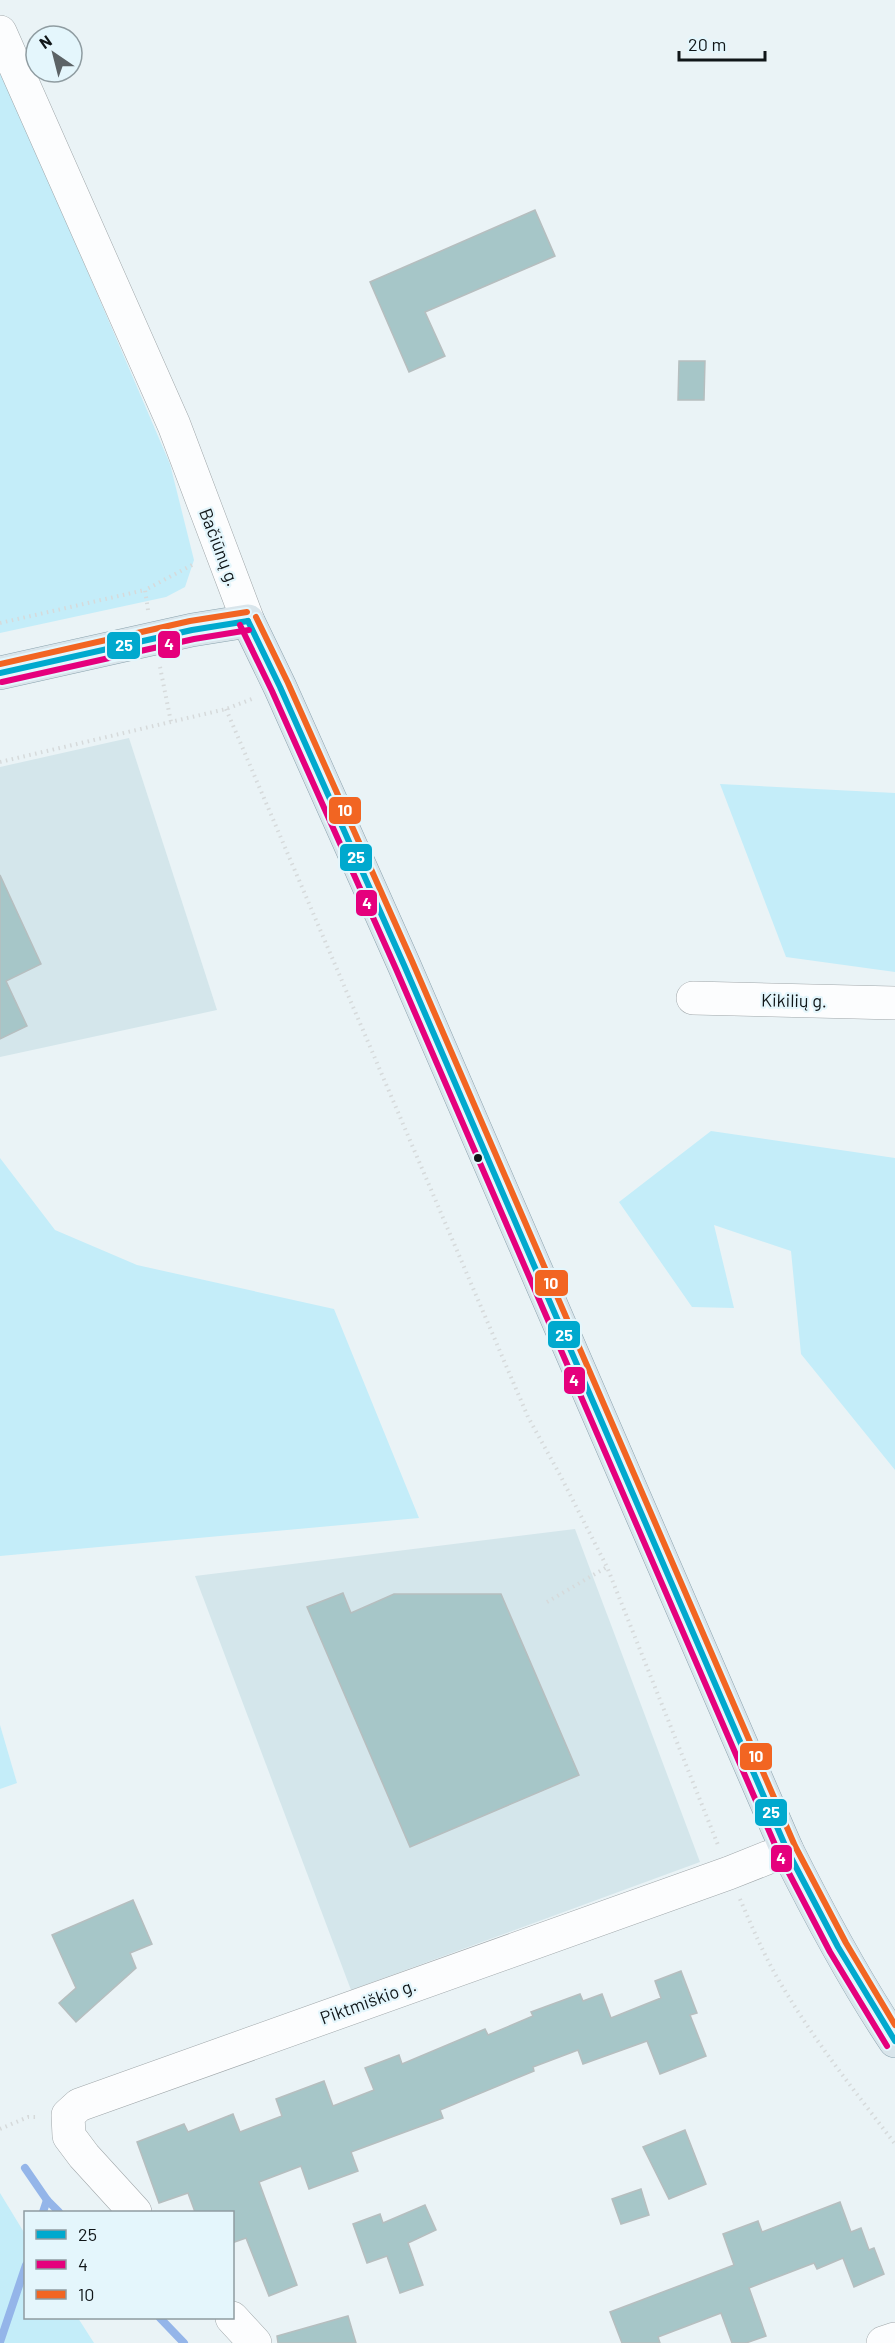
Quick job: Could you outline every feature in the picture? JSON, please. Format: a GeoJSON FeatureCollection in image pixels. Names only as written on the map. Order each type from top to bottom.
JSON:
{"type":"FeatureCollection","features":[{"type":"Feature","properties":{"kind":"main road"},"geometry":{"type":"LineString","coordinates":[[0,673],[192,630],[248,621]]}},
{"type":"Feature","properties":{"kind":"main road","name":"Bačiūnų g."},"geometry":{"type":"LineString","coordinates":[[248,621],[280,687],[404,965],[787,1850],[830,1936],[865,1996],[895,2041]]}},
{"type":"Feature","properties":{"kind":"street","name":"Bačiūnų g."},"geometry":{"type":"LineString","coordinates":[[0,32],[174,425],[248,621]]}},
{"type":"Feature","properties":{"kind":"street","name":"Kikilių g."},"geometry":{"type":"LineString","coordinates":[[693,998],[895,1003]]}},
{"type":"Feature","properties":{"kind":"street","name":"Piktmiškio g."},"geometry":{"type":"LineString","coordinates":[[68,2115],[79,2105],[98,2097],[729,1873],[787,1850]]}},
{"type":"Feature","properties":{"kind":"street"},"geometry":{"type":"LineString","coordinates":[[68,2115],[69,2136],[134,2211]]}},
{"type":"Feature","properties":{"kind":"street"},"geometry":{"type":"LineString","coordinates":[[233,2319],[255,2343]]}},
{"type":"Feature","properties":{"kind":"street"},"geometry":{"type":"LineString","coordinates":[[883,2343],[895,2339]]}},
{"type":"Feature","properties":{"kind":"path"},"geometry":{"type":"LineString","coordinates":[[0,623],[145,590]]}},
{"type":"Feature","properties":{"kind":"path"},"geometry":{"type":"LineString","coordinates":[[0,762],[226,709],[280,687]]}},
{"type":"Feature","properties":{"kind":"path"},"geometry":{"type":"LineString","coordinates":[[226,709],[528,1417],[607,1567],[758,1942],[786,1993],[822,2047],[895,2144]]}},
{"type":"Feature","properties":{"kind":"path"},"geometry":{"type":"LineString","coordinates":[[547,1602],[607,1567]]}},
{"type":"Feature","properties":{"kind":"path"},"geometry":{"type":"LineString","coordinates":[[0,2129],[28,2117],[68,2115]]}},
{"type":"Feature","properties":{"kind":"shaded area"},"geometry":{"type":"Polygon","coordinates":[[[0,67],[170,464],[194,560],[185,587],[166,597],[0,633],[0,67]]]}},
{"type":"Feature","properties":{"kind":"shaded area"},"geometry":{"type":"Polygon","coordinates":[[[129,738],[217,1010],[0,1057],[0,767],[129,738]]]}},
{"type":"Feature","properties":{"kind":"shaded area"},"geometry":{"type":"Polygon","coordinates":[[[720,784],[895,793],[895,972],[786,957],[720,784]]]}},
{"type":"Feature","properties":{"kind":"shaded area"},"geometry":{"type":"Polygon","coordinates":[[[711,1131],[895,1158],[895,1470],[801,1354],[791,1251],[714,1225],[734,1308],[692,1307],[619,1202],[711,1131]]]}},
{"type":"Feature","properties":{"kind":"shaded area"},"geometry":{"type":"Polygon","coordinates":[[[0,1158],[55,1230],[137,1265],[334,1309],[419,1518],[0,1556],[0,1158]]]}},
{"type":"Feature","properties":{"kind":"shaded area"},"geometry":{"type":"Polygon","coordinates":[[[575,1529],[700,1862],[351,1990],[195,1576],[575,1529]]]}},
{"type":"Feature","properties":{"kind":"shaded area"},"geometry":{"type":"Polygon","coordinates":[[[0,1725],[17,1783],[0,1789],[0,1725]]]}},
{"type":"Feature","properties":{"kind":"shaded area"},"geometry":{"type":"Polygon","coordinates":[[[0,2193],[24,2232],[24,2319],[79,2319],[94,2343],[0,2343],[0,2193]]]}},
{"type":"Feature","properties":{"kind":"building"},"geometry":{"type":"Polygon","coordinates":[[[535,210],[555,256],[425,312],[445,356],[409,372],[370,282],[535,210]]]}},
{"type":"Feature","properties":{"kind":"building"},"geometry":{"type":"Polygon","coordinates":[[[679,361],[705,361],[704,400],[678,400],[679,361]]]}},
{"type":"Feature","properties":{"kind":"building"},"geometry":{"type":"Polygon","coordinates":[[[0,875],[41,964],[6,981],[27,1026],[0,1039],[0,875]]]}},
{"type":"Feature","properties":{"kind":"building"},"geometry":{"type":"Polygon","coordinates":[[[343,1593],[351,1613],[394,1594],[501,1594],[579,1775],[410,1847],[307,1607],[343,1593]]]}},
{"type":"Feature","properties":{"kind":"building"},"geometry":{"type":"Polygon","coordinates":[[[133,1900],[152,1944],[130,1953],[136,1968],[76,2022],[59,2003],[76,1988],[52,1935],[133,1900]]]}},
{"type":"Feature","properties":{"kind":"building"},"geometry":{"type":"Polygon","coordinates":[[[681,1971],[697,2013],[690,2015],[706,2056],[660,2074],[647,2041],[583,2064],[578,2050],[533,2067],[534,2071],[440,2110],[443,2118],[351,2152],[358,2171],[309,2189],[301,2166],[259,2182],[297,2285],[269,2296],[246,2238],[234,2242],[234,2211],[195,2211],[188,2193],[159,2203],[137,2142],[184,2124],[188,2132],[233,2114],[240,2132],[282,2116],[276,2099],[324,2081],[333,2106],[374,2090],[365,2068],[399,2055],[402,2064],[485,2029],[488,2035],[533,2016],[531,2012],[580,1994],[583,2001],[602,1994],[611,2018],[661,1998],[655,1981],[681,1971]]]}},
{"type":"Feature","properties":{"kind":"building"},"geometry":{"type":"Polygon","coordinates":[[[685,2130],[706,2184],[669,2199],[643,2147],[685,2130]]]}},
{"type":"Feature","properties":{"kind":"building"},"geometry":{"type":"Polygon","coordinates":[[[641,2189],[649,2215],[621,2224],[612,2199],[641,2189]]]}},
{"type":"Feature","properties":{"kind":"building"},"geometry":{"type":"Polygon","coordinates":[[[840,2202],[851,2232],[861,2228],[869,2250],[874,2248],[884,2274],[854,2287],[843,2258],[817,2269],[814,2263],[749,2288],[766,2336],[746,2343],[732,2343],[721,2313],[658,2337],[660,2343],[622,2343],[610,2312],[734,2265],[723,2234],[758,2221],[762,2232],[840,2202]]]}},
{"type":"Feature","properties":{"kind":"building"},"geometry":{"type":"Polygon","coordinates":[[[425,2205],[436,2230],[408,2243],[423,2285],[400,2293],[387,2256],[367,2263],[353,2224],[380,2214],[383,2223],[425,2205]]]}},
{"type":"Feature","properties":{"kind":"building"},"geometry":{"type":"Polygon","coordinates":[[[348,2316],[356,2343],[278,2343],[277,2336],[348,2316]]]}},
{"type":"Feature","properties":{"kind":"waterway"},"geometry":{"type":"LineString","coordinates":[[25,2168],[47,2200],[58,2211]]}},
{"type":"Feature","properties":{"kind":"waterway"},"geometry":{"type":"LineString","coordinates":[[43,2211],[47,2200]]}},
{"type":"Feature","properties":{"kind":"waterway"},"geometry":{"type":"LineString","coordinates":[[0,2342],[24,2271]]}},
{"type":"Feature","properties":{"kind":"waterway"},"geometry":{"type":"LineString","coordinates":[[161,2319],[184,2343]]}},
{"type":"Feature","properties":{"kind":"transit line","name":"10"},"geometry":{"type":"LineString","coordinates":[[0,664],[190,621],[247,612]]}},
{"type":"Feature","properties":{"kind":"transit line","name":"10"},"geometry":{"type":"LineString","coordinates":[[256,617],[288,683],[412,961],[795,1846],[846,1943],[895,2025]]}},
{"type":"Feature","properties":{"kind":"transit line","name":"25"},"geometry":{"type":"LineString","coordinates":[[248,621],[280,687],[404,965],[787,1850],[838,1947],[895,2041]]}},
{"type":"Feature","properties":{"kind":"transit line","name":"25"},"geometry":{"type":"LineString","coordinates":[[0,673],[192,630],[248,621]]}},
{"type":"Feature","properties":{"kind":"transit line","name":"4"},"geometry":{"type":"LineString","coordinates":[[240,625],[272,691],[396,969],[779,1854],[830,1952],[887,2046]]}},
{"type":"Feature","properties":{"kind":"transit line","name":"4"},"geometry":{"type":"LineString","coordinates":[[2,682],[194,639],[249,630]]}}]}
